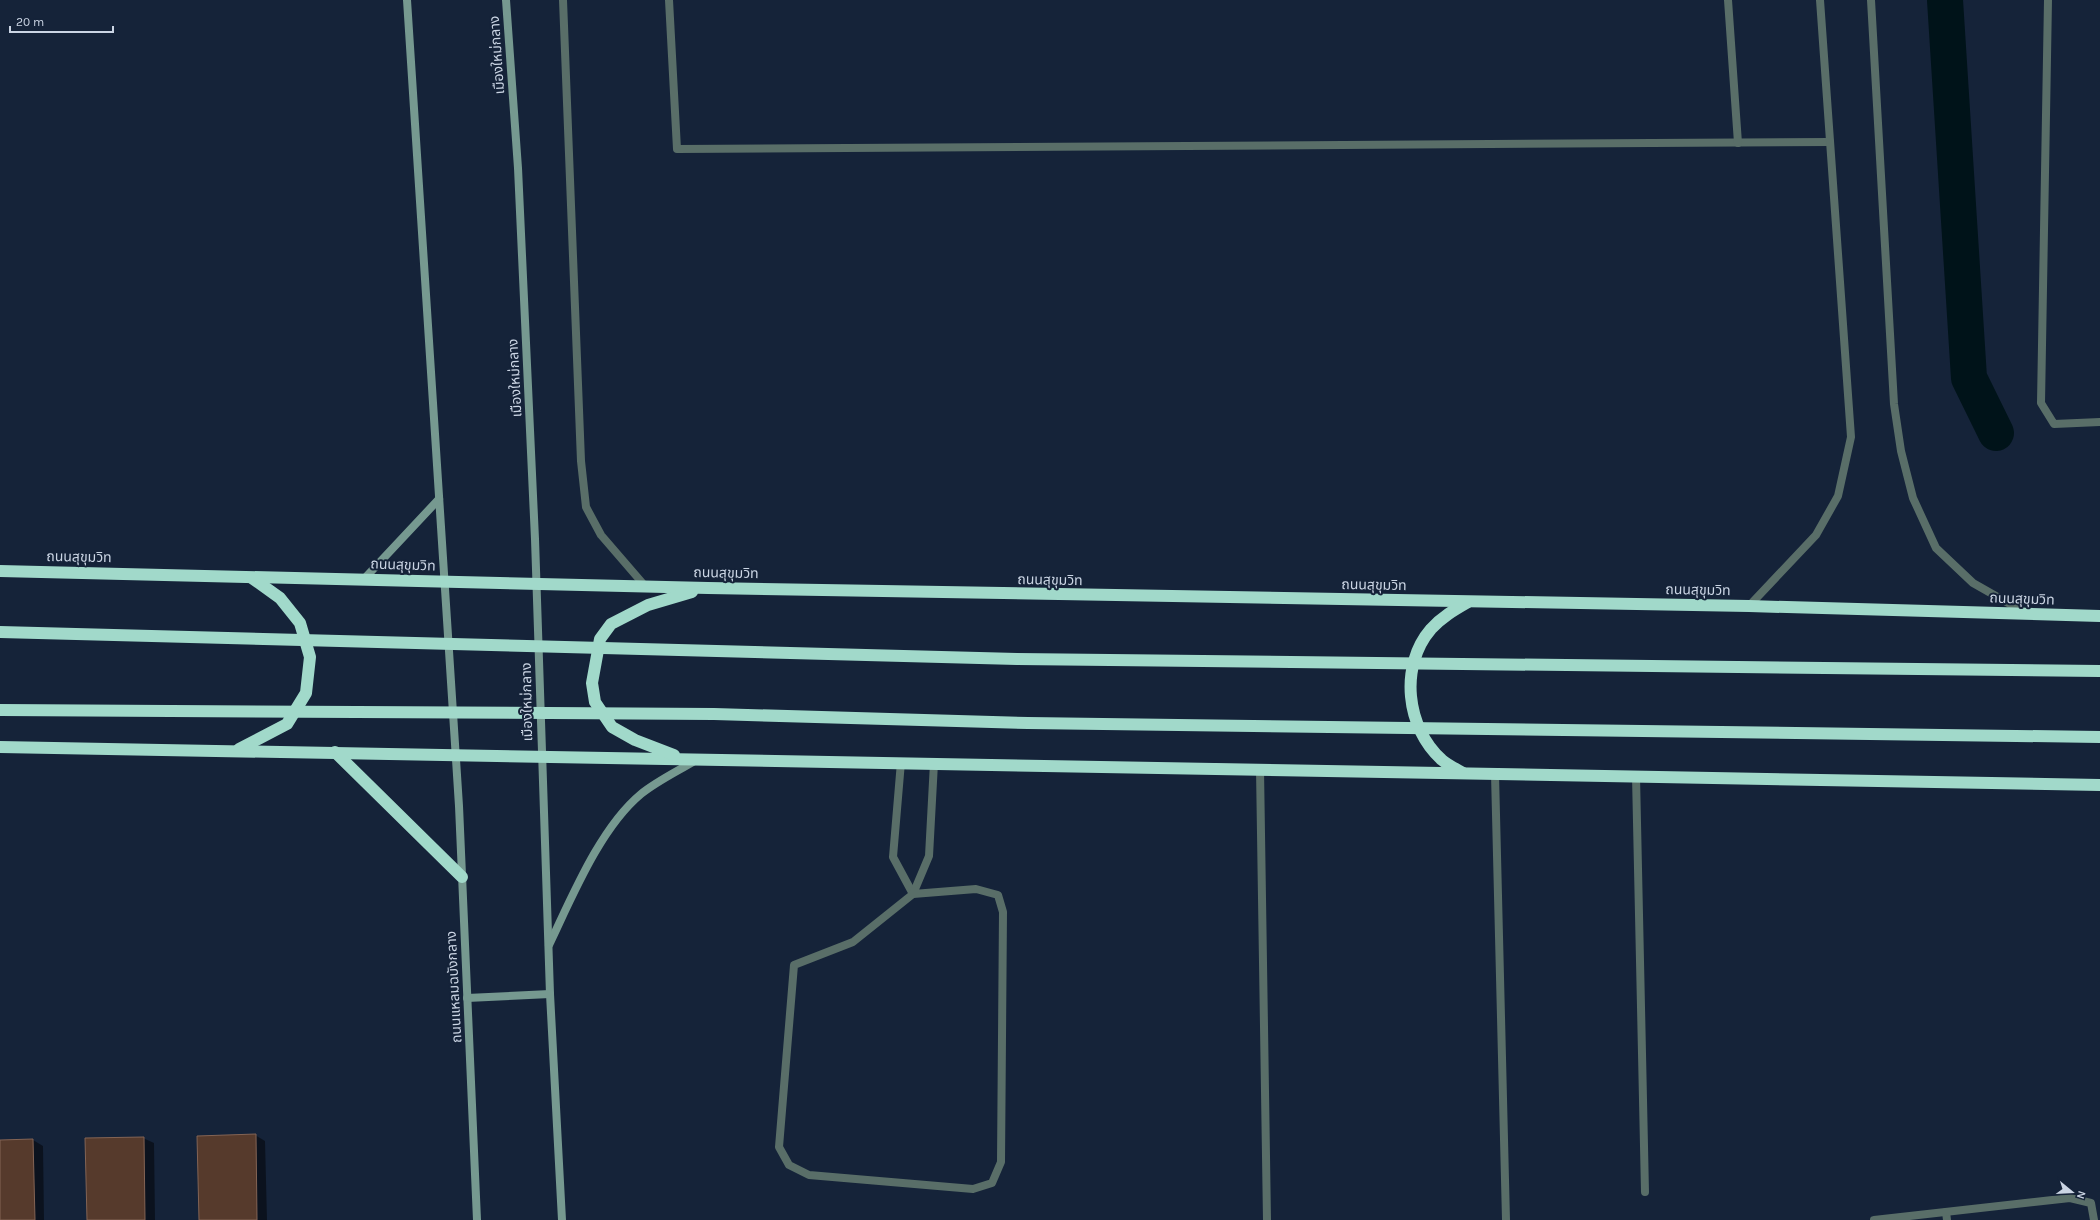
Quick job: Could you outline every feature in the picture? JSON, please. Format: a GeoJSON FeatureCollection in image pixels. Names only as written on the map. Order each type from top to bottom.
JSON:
{"type":"FeatureCollection","features":[{"type":"Feature","properties":{"kind":"highway","name":"ถนนสุขุมวิท"},"geometry":{"type":"LineString","coordinates":[[0,570],[70,571],[252,578],[364,579],[708,588],[1749,606],[2100,616]]}},
{"type":"Feature","properties":{"kind":"highway"},"geometry":{"type":"LineString","coordinates":[[237,750],[287,724],[306,693],[310,657],[300,623],[280,598],[252,578]]}},
{"type":"Feature","properties":{"kind":"highway"},"geometry":{"type":"LineString","coordinates":[[683,758],[635,740],[612,727],[595,702],[592,683],[600,639],[611,624],[628,614],[670,597],[708,588]]}},
{"type":"Feature","properties":{"kind":"highway"},"geometry":{"type":"LineString","coordinates":[[1463,773],[1442,760],[1426,742],[1415,721],[1410,698],[1411,674],[1418,651],[1430,630],[1448,613],[1468,602]]}},
{"type":"Feature","properties":{"kind":"highway"},"geometry":{"type":"LineString","coordinates":[[0,632],[1017,659],[2100,671]]}},
{"type":"Feature","properties":{"kind":"highway"},"geometry":{"type":"LineString","coordinates":[[0,710],[714,714],[1028,723],[2100,737]]}},
{"type":"Feature","properties":{"kind":"highway"},"geometry":{"type":"LineString","coordinates":[[0,747],[698,758],[2100,785]]}},
{"type":"Feature","properties":{"kind":"highway"},"geometry":{"type":"LineString","coordinates":[[335,752],[462,877]]}},
{"type":"Feature","properties":{"kind":"main road"},"geometry":{"type":"LineString","coordinates":[[407,0],[455,754]]}},
{"type":"Feature","properties":{"kind":"main road","name":"เมืองใหม่กลาง"},"geometry":{"type":"LineString","coordinates":[[506,0],[518,168],[538,584],[542,756]]}},
{"type":"Feature","properties":{"kind":"main road"},"geometry":{"type":"LineString","coordinates":[[364,579],[439,499]]}},
{"type":"Feature","properties":{"kind":"main road","name":"ถนนแหลมฉบังกลาง"},"geometry":{"type":"LineString","coordinates":[[455,754],[477,1220]]}},
{"type":"Feature","properties":{"kind":"main road"},"geometry":{"type":"LineString","coordinates":[[542,756],[550,994],[562,1220]]}},
{"type":"Feature","properties":{"kind":"main road"},"geometry":{"type":"LineString","coordinates":[[548,945],[586,869],[610,828],[641,794],[698,758]]}},
{"type":"Feature","properties":{"kind":"main road"},"geometry":{"type":"LineString","coordinates":[[467,998],[550,994]]}},
{"type":"Feature","properties":{"kind":"street"},"geometry":{"type":"LineString","coordinates":[[563,0],[581,461],[586,507],[601,535],[645,586]]}},
{"type":"Feature","properties":{"kind":"street"},"geometry":{"type":"LineString","coordinates":[[669,0],[677,149],[1830,142]]}},
{"type":"Feature","properties":{"kind":"street"},"geometry":{"type":"LineString","coordinates":[[1728,0],[1738,143]]}},
{"type":"Feature","properties":{"kind":"street"},"geometry":{"type":"LineString","coordinates":[[1749,606],[1816,534],[1838,496],[1851,437],[1820,0]]}},
{"type":"Feature","properties":{"kind":"street"},"geometry":{"type":"LineString","coordinates":[[1872,0],[1894,404],[1902,458],[1913,498],[1936,548],[1973,583],[2027,614]]}},
{"type":"Feature","properties":{"kind":"street"},"geometry":{"type":"LineString","coordinates":[[2048,0],[2041,403],[2054,424],[2100,422]]}},
{"type":"Feature","properties":{"kind":"street"},"geometry":{"type":"LineString","coordinates":[[901,762],[893,856],[913,894]]}},
{"type":"Feature","properties":{"kind":"street"},"geometry":{"type":"LineString","coordinates":[[913,894],[976,889],[998,895],[1003,912],[1001,1162],[992,1183],[973,1189],[809,1175],[789,1165],[779,1147],[794,965],[853,942],[913,894],[929,856],[934,763]]}},
{"type":"Feature","properties":{"kind":"street"},"geometry":{"type":"LineString","coordinates":[[1260,770],[1268,1220]]}},
{"type":"Feature","properties":{"kind":"street"},"geometry":{"type":"LineString","coordinates":[[1495,774],[1506,1220]]}},
{"type":"Feature","properties":{"kind":"street"},"geometry":{"type":"LineString","coordinates":[[1636,776],[1645,1192]]}},
{"type":"Feature","properties":{"kind":"street"},"geometry":{"type":"LineString","coordinates":[[1874,1220],[1947,1216],[2070,1198],[2091,1203],[2094,1220]]}},
{"type":"Feature","properties":{"kind":"building"},"geometry":{"type":"Polygon","coordinates":[[[256,1134],[257,1220],[199,1220],[197,1136],[256,1134]]]}},
{"type":"Feature","properties":{"kind":"building"},"geometry":{"type":"Polygon","coordinates":[[[144,1137],[145,1220],[87,1220],[85,1138],[144,1137]]]}},
{"type":"Feature","properties":{"kind":"building"},"geometry":{"type":"Polygon","coordinates":[[[33,1139],[35,1220],[0,1220],[0,1140],[33,1139]]]}},
{"type":"Feature","properties":{"kind":"waterway"},"geometry":{"type":"LineString","coordinates":[[1945,0],[1969,378],[1996,433]]}}]}
